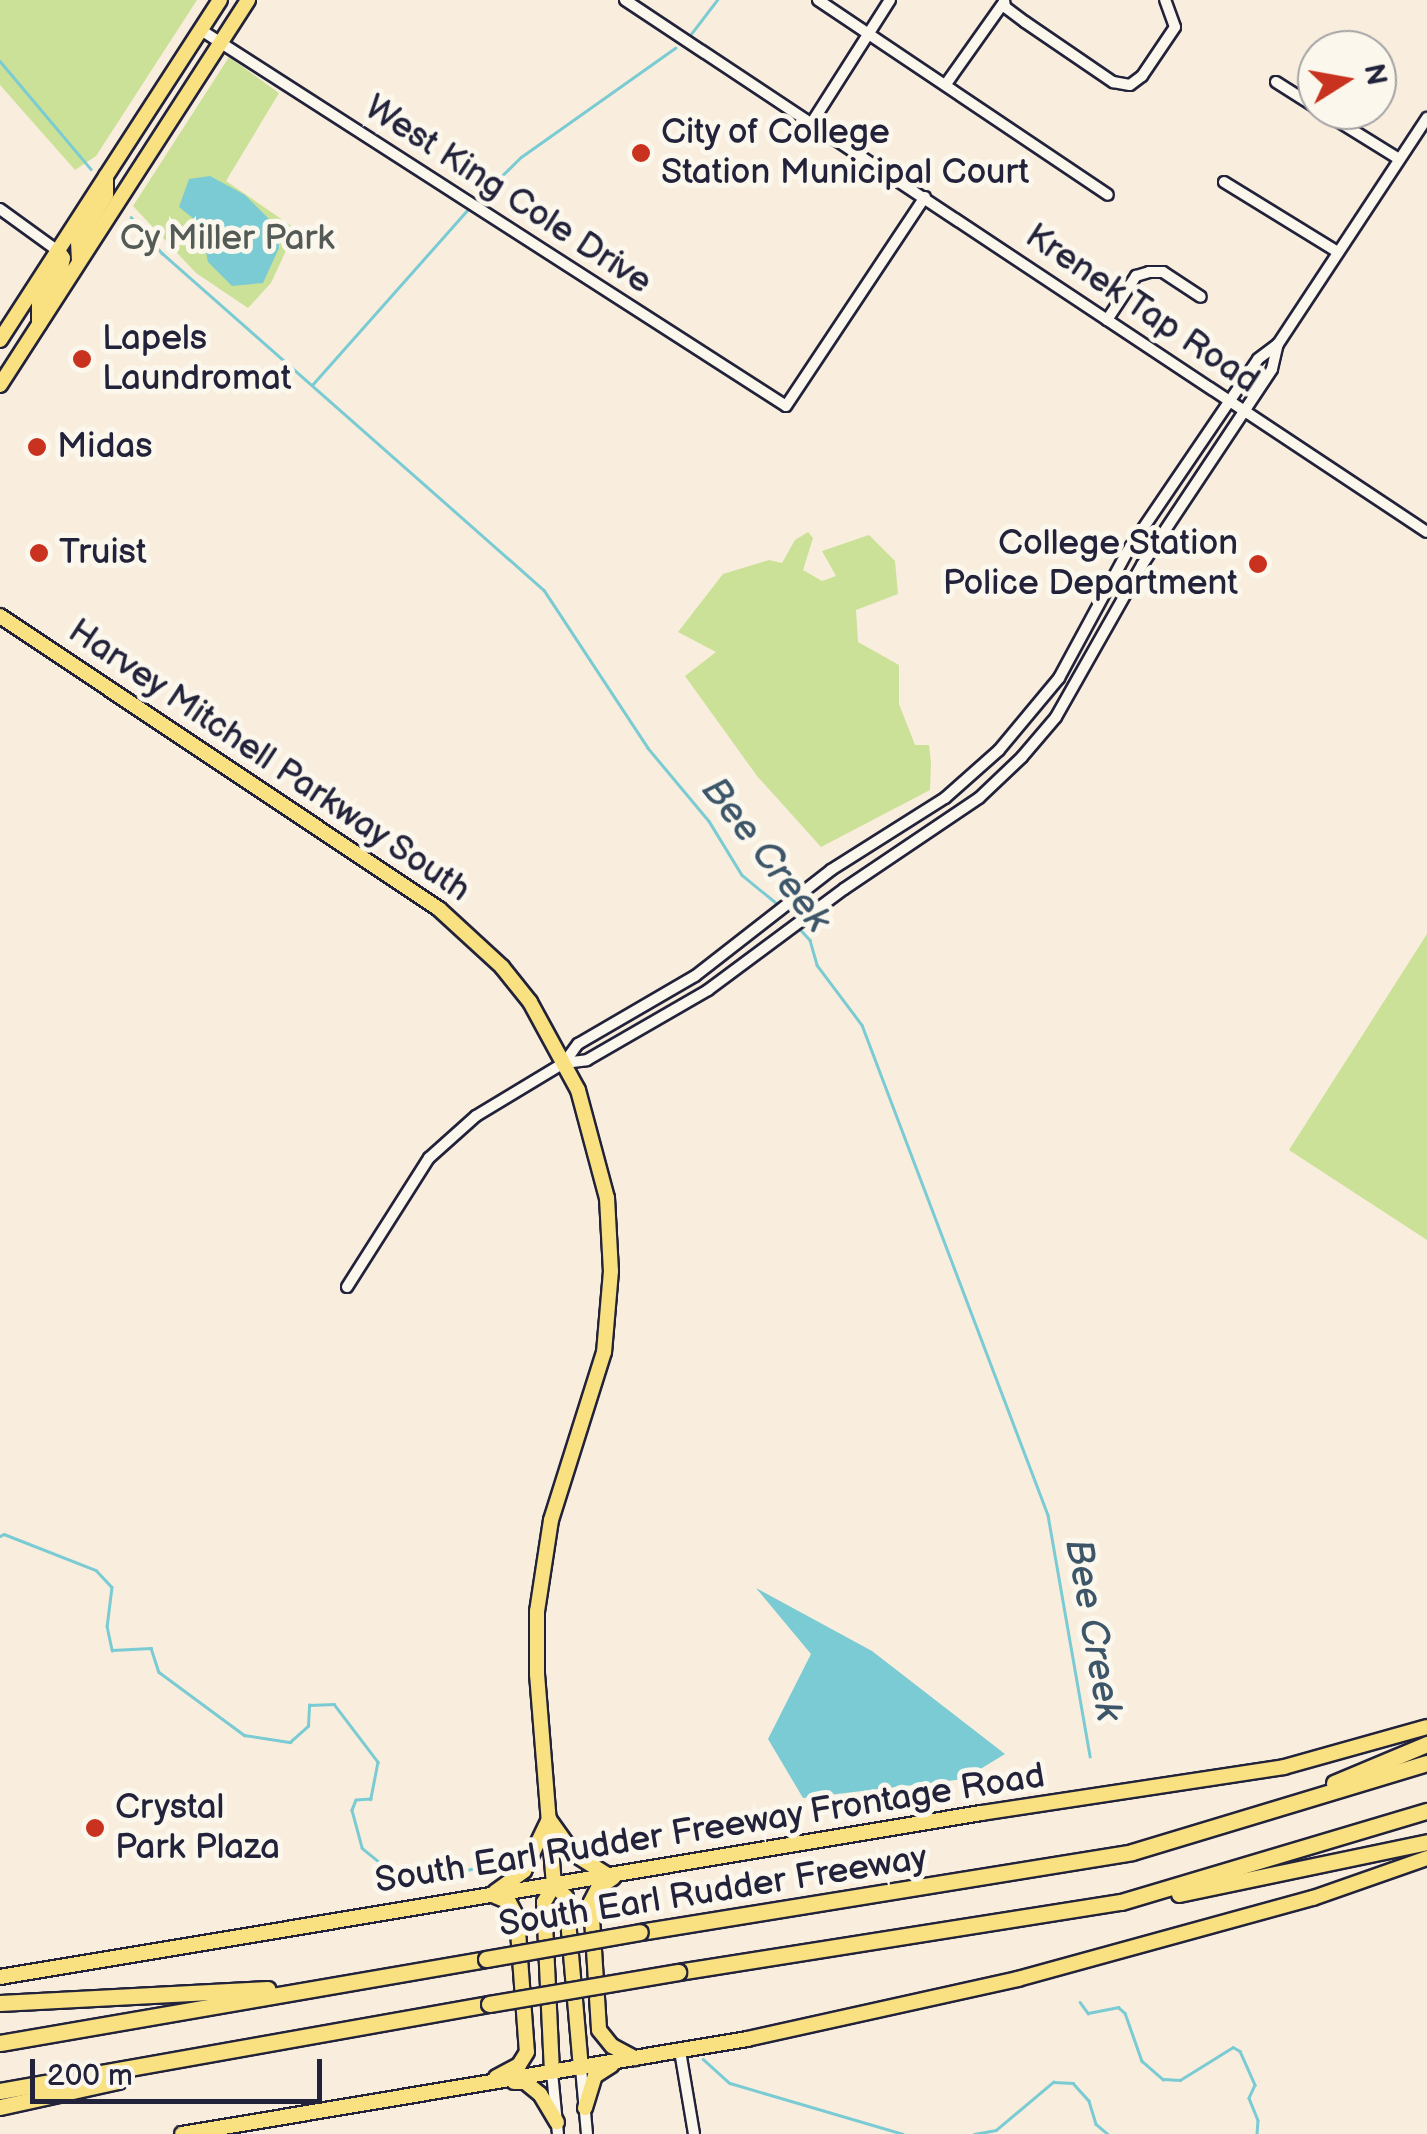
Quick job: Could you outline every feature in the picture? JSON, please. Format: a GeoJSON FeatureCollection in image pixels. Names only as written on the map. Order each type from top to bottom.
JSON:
{"type":"FeatureCollection","features":[{"type":"Feature","properties":{"kind":"highway"},"geometry":{"type":"LineString","coordinates":[[1224,1826],[1427,1744]]}},
{"type":"Feature","properties":{"kind":"highway","name":"South Earl Rudder Freeway"},"geometry":{"type":"LineString","coordinates":[[0,2042],[1132,1852],[1427,1763]]}},
{"type":"Feature","properties":{"kind":"highway"},"geometry":{"type":"LineString","coordinates":[[1121,1902],[1427,1811]]}},
{"type":"Feature","properties":{"kind":"highway"},"geometry":{"type":"LineString","coordinates":[[0,2091],[678,1972],[1212,1890],[1427,1842]]}},
{"type":"Feature","properties":{"kind":"highway"},"geometry":{"type":"LineString","coordinates":[[0,2003],[337,1985]]}},
{"type":"Feature","properties":{"kind":"highway"},"geometry":{"type":"LineString","coordinates":[[0,2107],[164,2071],[202,2058]]}},
{"type":"Feature","properties":{"kind":"main road"},"geometry":{"type":"LineString","coordinates":[[0,340],[220,0]]}},
{"type":"Feature","properties":{"kind":"main road"},"geometry":{"type":"LineString","coordinates":[[0,385],[248,0]]}},
{"type":"Feature","properties":{"kind":"main road"},"geometry":{"type":"LineString","coordinates":[[79,262],[78,240],[106,195],[106,176]]}},
{"type":"Feature","properties":{"kind":"main road"},"geometry":{"type":"LineString","coordinates":[[39,325],[39,302],[61,268],[63,258],[58,251]]}},
{"type":"Feature","properties":{"kind":"main road","name":"Harvey Mitchell Parkway South"},"geometry":{"type":"LineString","coordinates":[[0,616],[440,909],[502,967],[530,1002],[564,1063],[598,1154],[607,1198],[611,1272],[604,1352],[545,1546],[536,1639],[554,1885],[544,1902],[552,2072]]}},
{"type":"Feature","properties":{"kind":"main road","name":"South Earl Rudder Freeway Frontage Road"},"geometry":{"type":"LineString","coordinates":[[0,1977],[1284,1767],[1427,1727]]}},
{"type":"Feature","properties":{"kind":"main road"},"geometry":{"type":"LineString","coordinates":[[491,1896],[524,1870],[549,1818],[574,1854],[613,1875],[598,1888],[591,1902],[599,2030],[612,2046],[636,2058]]}},
{"type":"Feature","properties":{"kind":"main road"},"geometry":{"type":"LineString","coordinates":[[182,2134],[680,2051],[1018,1979],[1294,1903],[1427,1858]]}},
{"type":"Feature","properties":{"kind":"main road","name":"Harvey Mitchell Parkway South"},"geometry":{"type":"LineString","coordinates":[[554,1885],[566,1897],[581,2068]]}},
{"type":"Feature","properties":{"kind":"main road"},"geometry":{"type":"LineString","coordinates":[[482,2084],[520,2064],[527,2052],[517,1917],[508,1902],[491,1896]]}},
{"type":"Feature","properties":{"kind":"main road"},"geometry":{"type":"LineString","coordinates":[[585,2108],[595,2076],[617,2062]]}},
{"type":"Feature","properties":{"kind":"main road"},"geometry":{"type":"LineString","coordinates":[[498,2082],[524,2082],[548,2104],[557,2128]]}},
{"type":"Feature","properties":{"kind":"street","name":"Krenek Tap Road"},"geometry":{"type":"LineString","coordinates":[[625,0],[1427,532]]}},
{"type":"Feature","properties":{"kind":"street"},"geometry":{"type":"LineString","coordinates":[[818,0],[1108,195]]}},
{"type":"Feature","properties":{"kind":"street"},"geometry":{"type":"LineString","coordinates":[[812,124],[890,0]]}},
{"type":"Feature","properties":{"kind":"street"},"geometry":{"type":"LineString","coordinates":[[946,84],[1004,1],[1024,22],[1113,82],[1130,85],[1142,76],[1175,27],[1165,0]]}},
{"type":"Feature","properties":{"kind":"street","name":"West King Cole Drive"},"geometry":{"type":"LineString","coordinates":[[201,30],[786,406],[925,197]]}},
{"type":"Feature","properties":{"kind":"street"},"geometry":{"type":"LineString","coordinates":[[1276,82],[1297,95]]}},
{"type":"Feature","properties":{"kind":"street"},"geometry":{"type":"LineString","coordinates":[[347,1286],[438,1148],[496,1102],[564,1063],[587,1060],[675,1012],[844,889],[979,798],[1022,757],[1056,716],[1142,564],[1272,368],[1278,344],[1427,118]]}},
{"type":"Feature","properties":{"kind":"street"},"geometry":{"type":"LineString","coordinates":[[1353,130],[1399,158]]}},
{"type":"Feature","properties":{"kind":"street"},"geometry":{"type":"LineString","coordinates":[[1224,182],[1338,252]]}},
{"type":"Feature","properties":{"kind":"street"},"geometry":{"type":"LineString","coordinates":[[0,209],[58,251]]}},
{"type":"Feature","properties":{"kind":"street"},"geometry":{"type":"LineString","coordinates":[[1107,320],[1136,276],[1149,272],[1163,272],[1201,297]]}},
{"type":"Feature","properties":{"kind":"street"},"geometry":{"type":"LineString","coordinates":[[564,1063],[578,1044],[668,995],[831,870],[956,789],[1042,703],[1128,552],[1258,359],[1278,344]]}},
{"type":"Feature","properties":{"kind":"street"},"geometry":{"type":"LineString","coordinates":[[680,2051],[694,2134]]}},
{"type":"Feature","properties":{"kind":"street"},"geometry":{"type":"LineString","coordinates":[[581,2068],[586,2134]]}},
{"type":"Feature","properties":{"kind":"street"},"geometry":{"type":"LineString","coordinates":[[552,2072],[557,2128]]}},
{"type":"Feature","properties":{"kind":"green space"},"geometry":{"type":"Polygon","coordinates":[[[0,0],[197,0],[96,156],[75,170],[0,85],[0,0]]]}},
{"type":"Feature","properties":{"kind":"green space","name":"Cy Miller Park"},"geometry":{"type":"Polygon","coordinates":[[[229,57],[279,93],[226,181],[296,229],[271,283],[248,308],[196,273],[133,206],[229,57]]]}},
{"type":"Feature","properties":{"kind":"green space"},"geometry":{"type":"Polygon","coordinates":[[[808,532],[813,538],[803,570],[822,581],[836,576],[822,551],[869,535],[895,561],[898,594],[856,610],[858,642],[899,665],[899,704],[915,745],[929,745],[931,763],[930,790],[821,847],[757,776],[685,676],[716,652],[678,632],[723,574],[769,560],[782,563],[795,540],[808,532]]]}},
{"type":"Feature","properties":{"kind":"green space"},"geometry":{"type":"Polygon","coordinates":[[[1427,934],[1427,1240],[1289,1150],[1427,934]]]}},
{"type":"Feature","properties":{"kind":"water"},"geometry":{"type":"Polygon","coordinates":[[[210,176],[245,195],[278,228],[279,248],[263,283],[232,286],[208,262],[200,224],[179,207],[189,179],[210,176]]]}},
{"type":"Feature","properties":{"kind":"water"},"geometry":{"type":"Polygon","coordinates":[[[756,1588],[872,1651],[1005,1754],[964,1779],[803,1798],[768,1739],[811,1654],[756,1588]]]}},
{"type":"Feature","properties":{"kind":"waterway"},"geometry":{"type":"LineString","coordinates":[[691,34],[717,0]]}},
{"type":"Feature","properties":{"kind":"waterway"},"geometry":{"type":"LineString","coordinates":[[475,202],[521,157],[675,48]]}},
{"type":"Feature","properties":{"kind":"waterway","name":"Bee Creek"},"geometry":{"type":"LineString","coordinates":[[0,61],[91,169]]}},
{"type":"Feature","properties":{"kind":"waterway"},"geometry":{"type":"LineString","coordinates":[[312,385],[469,208]]}},
{"type":"Feature","properties":{"kind":"waterway","name":"Bee Creek"},"geometry":{"type":"LineString","coordinates":[[131,217],[162,253],[544,590],[648,748],[709,821],[742,875],[780,906]]}},
{"type":"Feature","properties":{"kind":"waterway","name":"Bee Creek"},"geometry":{"type":"LineString","coordinates":[[798,927],[810,940],[817,965],[862,1025],[1048,1515],[1090,1756]]}},
{"type":"Feature","properties":{"kind":"waterway"},"geometry":{"type":"LineString","coordinates":[[0,1536],[4,1534],[96,1570],[112,1587],[107,1626],[112,1650],[151,1648],[159,1672],[244,1735],[290,1742],[308,1726],[309,1705],[334,1704],[378,1762],[371,1799],[356,1800],[352,1810],[362,1848],[405,1883],[486,1866]]}},
{"type":"Feature","properties":{"kind":"waterway","name":"Bee Creek"},"geometry":{"type":"LineString","coordinates":[[1080,2002],[1088,2013],[1118,2007],[1125,2013],[1142,2061],[1163,2079],[1180,2080],[1233,2047],[1240,2051],[1255,2085],[1249,2098],[1258,2120],[1257,2134]]}},
{"type":"Feature","properties":{"kind":"waterway"},"geometry":{"type":"LineString","coordinates":[[703,2059],[730,2083],[903,2134]]}},
{"type":"Feature","properties":{"kind":"waterway"},"geometry":{"type":"LineString","coordinates":[[974,2134],[996,2130],[1053,2082],[1073,2083],[1089,2101],[1096,2124],[1108,2134]]}},
{"type":"Feature","properties":{"kind":"place","name":"City of College Station Municipal Court"},"geometry":{"type":"Point","coordinates":[641,153]}},
{"type":"Feature","properties":{"kind":"place","name":"Lapels Laundromat"},"geometry":{"type":"Point","coordinates":[82,359]}},
{"type":"Feature","properties":{"kind":"place","name":"Midas"},"geometry":{"type":"Point","coordinates":[37,447]}},
{"type":"Feature","properties":{"kind":"place","name":"Truist"},"geometry":{"type":"Point","coordinates":[39,553]}},
{"type":"Feature","properties":{"kind":"place","name":"College Station Police Department"},"geometry":{"type":"Point","coordinates":[1258,564]}},
{"type":"Feature","properties":{"kind":"place","name":"Crystal Park Plaza"},"geometry":{"type":"Point","coordinates":[95,1828]}}]}
